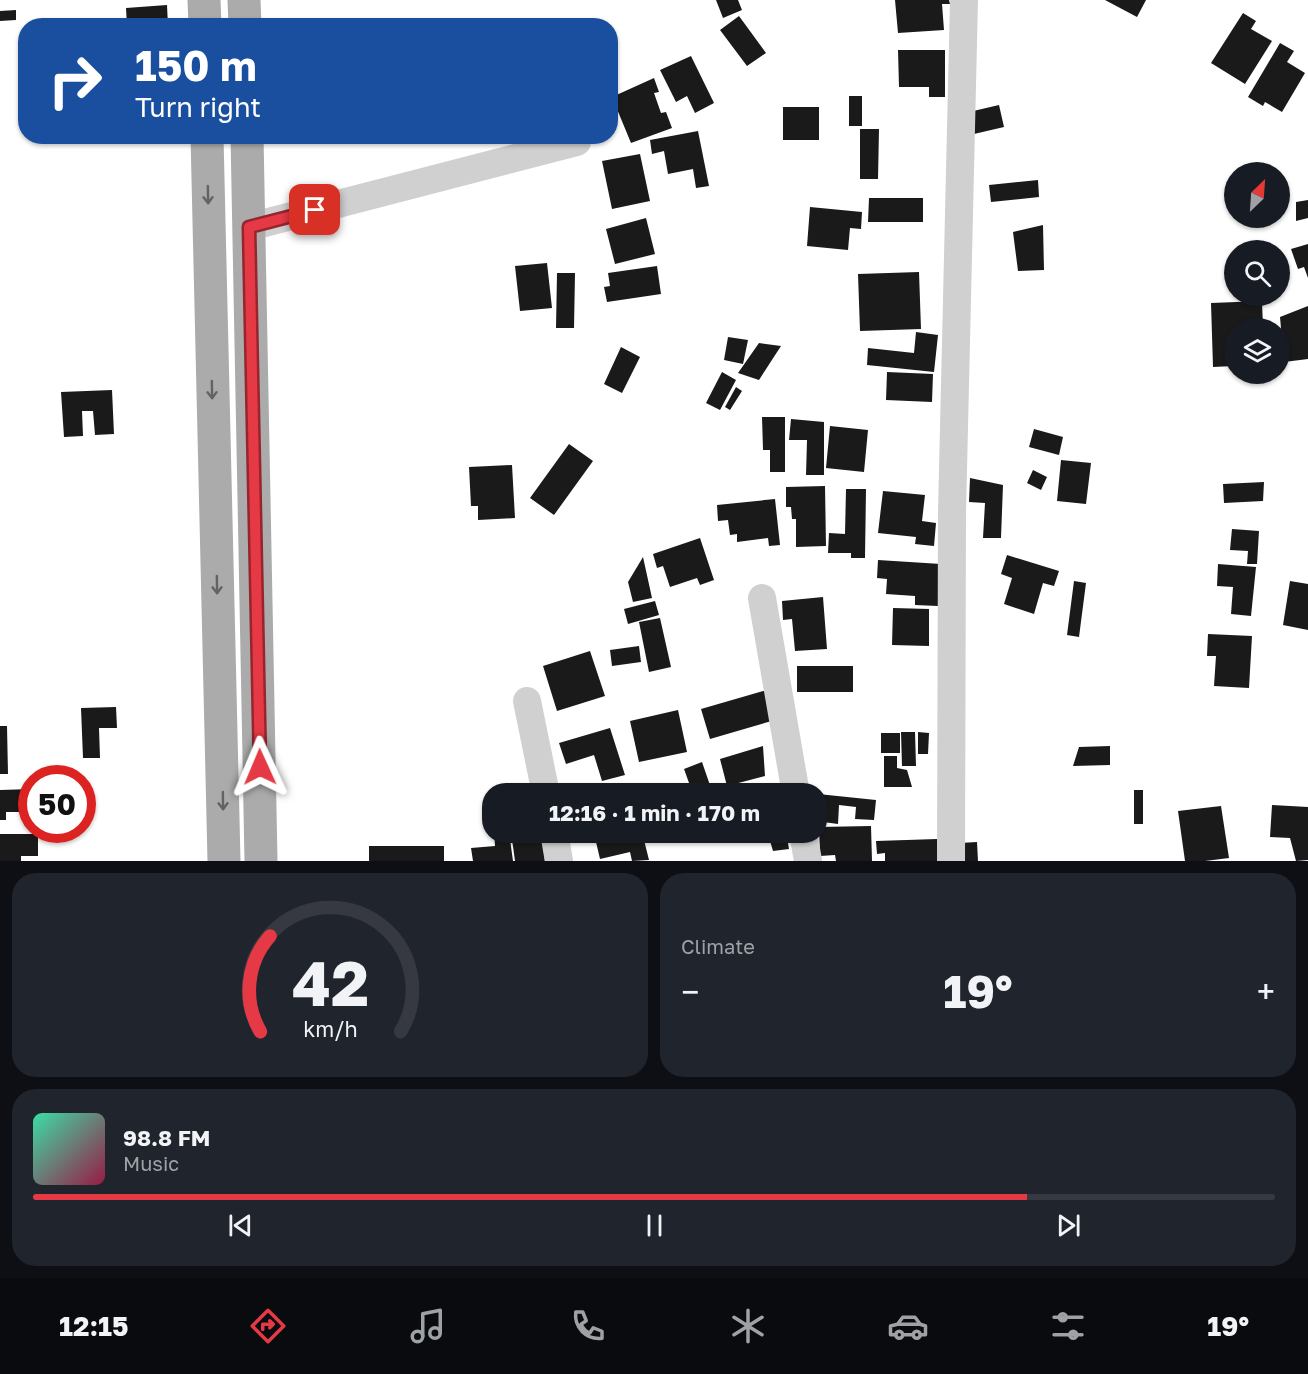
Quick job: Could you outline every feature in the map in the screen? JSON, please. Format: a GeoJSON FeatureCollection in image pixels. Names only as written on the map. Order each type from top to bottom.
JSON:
{"type":"FeatureCollection","features":[{"type":"Feature","properties":{"kind":"main road"},"geometry":{"type":"LineString","coordinates":[[204,0],[205,18]]}},
{"type":"Feature","properties":{"kind":"main road"},"geometry":{"type":"LineString","coordinates":[[244,0],[245,18]]}},
{"type":"Feature","properties":{"kind":"main road"},"geometry":{"type":"LineString","coordinates":[[207,144],[224,861]]}},
{"type":"Feature","properties":{"kind":"main road"},"geometry":{"type":"LineString","coordinates":[[247,144],[261,861]]}},
{"type":"Feature","properties":{"kind":"street"},"geometry":{"type":"LineString","coordinates":[[951,861],[952,513],[964,0]]}},
{"type":"Feature","properties":{"kind":"street"},"geometry":{"type":"LineString","coordinates":[[249,227],[569,144]]}},
{"type":"Feature","properties":{"kind":"street"},"geometry":{"type":"LineString","coordinates":[[762,598],[794,783]]}},
{"type":"Feature","properties":{"kind":"street"},"geometry":{"type":"LineString","coordinates":[[527,701],[544,783]]}},
{"type":"Feature","properties":{"kind":"street"},"geometry":{"type":"LineString","coordinates":[[556,843],[559,861]]}},
{"type":"Feature","properties":{"kind":"street"},"geometry":{"type":"LineString","coordinates":[[805,843],[808,861]]}},
{"type":"Feature","properties":{"kind":"building"},"geometry":{"type":"Polygon","coordinates":[[[716,0],[738,0],[742,10],[723,18],[716,0]]]}},
{"type":"Feature","properties":{"kind":"building"},"geometry":{"type":"Polygon","coordinates":[[[895,0],[949,0],[950,4],[942,4],[944,30],[898,33],[895,0]]]}},
{"type":"Feature","properties":{"kind":"building"},"geometry":{"type":"Polygon","coordinates":[[[1105,0],[1146,0],[1137,17],[1105,0]]]}},
{"type":"Feature","properties":{"kind":"building"},"geometry":{"type":"Polygon","coordinates":[[[167,5],[168,18],[127,18],[126,8],[167,5]]]}},
{"type":"Feature","properties":{"kind":"building"},"geometry":{"type":"Polygon","coordinates":[[[16,10],[16,20],[0,21],[0,11],[16,10]]]}},
{"type":"Feature","properties":{"kind":"building"},"geometry":{"type":"Polygon","coordinates":[[[1243,13],[1256,21],[1251,29],[1272,41],[1245,84],[1211,63],[1243,13]]]}},
{"type":"Feature","properties":{"kind":"building"},"geometry":{"type":"Polygon","coordinates":[[[739,16],[766,53],[747,66],[720,30],[739,16]]]}},
{"type":"Feature","properties":{"kind":"building"},"geometry":{"type":"Polygon","coordinates":[[[1280,43],[1294,51],[1287,62],[1305,73],[1282,112],[1265,102],[1263,106],[1248,97],[1280,43]]]}},
{"type":"Feature","properties":{"kind":"building"},"geometry":{"type":"Polygon","coordinates":[[[898,50],[945,50],[945,97],[929,97],[929,87],[899,87],[898,50]]]}},
{"type":"Feature","properties":{"kind":"building"},"geometry":{"type":"Polygon","coordinates":[[[691,56],[714,103],[695,113],[687,96],[676,102],[660,70],[691,56]]]}},
{"type":"Feature","properties":{"kind":"building"},"geometry":{"type":"Polygon","coordinates":[[[654,78],[659,92],[654,93],[661,113],[666,112],[672,128],[631,143],[618,112],[618,94],[654,78]]]}},
{"type":"Feature","properties":{"kind":"building"},"geometry":{"type":"Polygon","coordinates":[[[849,96],[862,96],[862,126],[849,126],[849,96]]]}},
{"type":"Feature","properties":{"kind":"building"},"geometry":{"type":"Polygon","coordinates":[[[999,105],[1004,127],[974,134],[969,112],[999,105]]]}},
{"type":"Feature","properties":{"kind":"building"},"geometry":{"type":"Polygon","coordinates":[[[783,107],[819,107],[819,140],[783,140],[783,107]]]}},
{"type":"Feature","properties":{"kind":"building"},"geometry":{"type":"Polygon","coordinates":[[[860,129],[879,129],[878,179],[860,179],[860,129]]]}},
{"type":"Feature","properties":{"kind":"building"},"geometry":{"type":"Polygon","coordinates":[[[698,131],[709,186],[696,188],[693,169],[668,174],[664,151],[652,154],[650,140],[698,131]]]}},
{"type":"Feature","properties":{"kind":"building"},"geometry":{"type":"Polygon","coordinates":[[[640,154],[650,201],[612,209],[602,161],[640,154]]]}},
{"type":"Feature","properties":{"kind":"building"},"geometry":{"type":"Polygon","coordinates":[[[1038,180],[1039,197],[991,202],[989,185],[1038,180]]]}},
{"type":"Feature","properties":{"kind":"building"},"geometry":{"type":"Polygon","coordinates":[[[869,198],[923,198],[923,222],[868,222],[869,198]]]}},
{"type":"Feature","properties":{"kind":"building"},"geometry":{"type":"Polygon","coordinates":[[[1308,200],[1308,218],[1296,221],[1296,202],[1308,200]]]}},
{"type":"Feature","properties":{"kind":"building"},"geometry":{"type":"Polygon","coordinates":[[[810,207],[862,212],[861,229],[850,228],[848,250],[807,246],[810,207]]]}},
{"type":"Feature","properties":{"kind":"building"},"geometry":{"type":"Polygon","coordinates":[[[646,218],[655,254],[615,264],[606,229],[646,218]]]}},
{"type":"Feature","properties":{"kind":"building"},"geometry":{"type":"Polygon","coordinates":[[[1043,225],[1044,270],[1018,271],[1013,232],[1043,225]]]}},
{"type":"Feature","properties":{"kind":"building"},"geometry":{"type":"Polygon","coordinates":[[[1308,244],[1308,278],[1304,267],[1298,269],[1291,249],[1308,244]]]}},
{"type":"Feature","properties":{"kind":"building"},"geometry":{"type":"Polygon","coordinates":[[[547,263],[552,308],[520,311],[515,266],[547,263]]]}},
{"type":"Feature","properties":{"kind":"building"},"geometry":{"type":"Polygon","coordinates":[[[657,266],[661,294],[607,302],[604,287],[610,286],[608,273],[657,266]]]}},
{"type":"Feature","properties":{"kind":"building"},"geometry":{"type":"Polygon","coordinates":[[[919,272],[921,329],[860,331],[858,274],[919,272]]]}},
{"type":"Feature","properties":{"kind":"building"},"geometry":{"type":"Polygon","coordinates":[[[557,273],[575,273],[574,328],[556,328],[557,273]]]}},
{"type":"Feature","properties":{"kind":"building"},"geometry":{"type":"Polygon","coordinates":[[[1224,302],[1224,306],[1262,306],[1263,318],[1224,318],[1224,366],[1213,367],[1211,303],[1224,302]]]}},
{"type":"Feature","properties":{"kind":"building"},"geometry":{"type":"Polygon","coordinates":[[[1308,306],[1308,359],[1290,361],[1290,318],[1280,317],[1308,306]]]}},
{"type":"Feature","properties":{"kind":"building"},"geometry":{"type":"Polygon","coordinates":[[[916,332],[938,335],[934,372],[867,365],[868,348],[914,353],[916,332]]]}},
{"type":"Feature","properties":{"kind":"building"},"geometry":{"type":"Polygon","coordinates":[[[728,337],[748,340],[743,364],[724,360],[728,337]]]}},
{"type":"Feature","properties":{"kind":"building"},"geometry":{"type":"Polygon","coordinates":[[[759,343],[781,346],[759,380],[738,373],[759,343]]]}},
{"type":"Feature","properties":{"kind":"building"},"geometry":{"type":"Polygon","coordinates":[[[621,347],[640,357],[622,393],[604,384],[621,347]]]}},
{"type":"Feature","properties":{"kind":"building"},"geometry":{"type":"Polygon","coordinates":[[[722,372],[736,380],[720,410],[706,403],[722,372]]]}},
{"type":"Feature","properties":{"kind":"building"},"geometry":{"type":"Polygon","coordinates":[[[887,372],[933,374],[932,402],[886,400],[887,372]]]}},
{"type":"Feature","properties":{"kind":"building"},"geometry":{"type":"Polygon","coordinates":[[[736,387],[742,391],[730,410],[725,407],[736,387]]]}},
{"type":"Feature","properties":{"kind":"building"},"geometry":{"type":"Polygon","coordinates":[[[112,390],[114,434],[95,435],[93,411],[82,411],[83,436],[64,437],[61,392],[112,390]]]}},
{"type":"Feature","properties":{"kind":"building"},"geometry":{"type":"Polygon","coordinates":[[[762,417],[785,417],[785,472],[770,472],[770,450],[763,450],[762,417]]]}},
{"type":"Feature","properties":{"kind":"building"},"geometry":{"type":"Polygon","coordinates":[[[791,419],[824,422],[824,475],[806,475],[807,440],[789,440],[791,419]]]}},
{"type":"Feature","properties":{"kind":"building"},"geometry":{"type":"Polygon","coordinates":[[[830,426],[868,430],[864,472],[826,468],[830,426]]]}},
{"type":"Feature","properties":{"kind":"building"},"geometry":{"type":"Polygon","coordinates":[[[1034,429],[1063,437],[1059,455],[1029,447],[1034,429]]]}},
{"type":"Feature","properties":{"kind":"building"},"geometry":{"type":"Polygon","coordinates":[[[569,444],[593,461],[554,515],[530,498],[569,444]]]}},
{"type":"Feature","properties":{"kind":"building"},"geometry":{"type":"Polygon","coordinates":[[[1061,460],[1091,463],[1086,504],[1057,501],[1061,460]]]}},
{"type":"Feature","properties":{"kind":"building"},"geometry":{"type":"Polygon","coordinates":[[[512,465],[515,518],[478,520],[478,506],[471,506],[469,467],[512,465]]]}},
{"type":"Feature","properties":{"kind":"building"},"geometry":{"type":"Polygon","coordinates":[[[1033,470],[1047,477],[1041,490],[1027,483],[1033,470]]]}},
{"type":"Feature","properties":{"kind":"building"},"geometry":{"type":"Polygon","coordinates":[[[970,478],[1003,485],[1001,538],[983,538],[985,503],[969,502],[970,478]]]}},
{"type":"Feature","properties":{"kind":"building"},"geometry":{"type":"Polygon","coordinates":[[[1264,482],[1263,501],[1224,503],[1223,484],[1264,482]]]}},
{"type":"Feature","properties":{"kind":"building"},"geometry":{"type":"Polygon","coordinates":[[[825,486],[826,546],[796,547],[796,519],[792,519],[791,507],[786,507],[786,487],[825,486]]]}},
{"type":"Feature","properties":{"kind":"building"},"geometry":{"type":"Polygon","coordinates":[[[846,489],[866,489],[865,558],[851,558],[851,553],[828,553],[829,533],[845,534],[846,489]]]}},
{"type":"Feature","properties":{"kind":"building"},"geometry":{"type":"Polygon","coordinates":[[[883,491],[925,495],[922,521],[936,523],[934,546],[915,544],[916,537],[878,533],[883,491]]]}},
{"type":"Feature","properties":{"kind":"building"},"geometry":{"type":"Polygon","coordinates":[[[775,499],[780,545],[769,546],[768,538],[737,542],[737,534],[730,535],[728,520],[718,521],[717,505],[775,499]]]}},
{"type":"Feature","properties":{"kind":"building"},"geometry":{"type":"Polygon","coordinates":[[[1232,529],[1259,531],[1257,564],[1247,564],[1248,551],[1230,550],[1232,529]]]}},
{"type":"Feature","properties":{"kind":"building"},"geometry":{"type":"Polygon","coordinates":[[[700,538],[714,580],[700,585],[697,578],[670,587],[663,566],[657,568],[653,554],[700,538]]]}},
{"type":"Feature","properties":{"kind":"building"},"geometry":{"type":"Polygon","coordinates":[[[1007,555],[1059,571],[1054,586],[1043,583],[1034,614],[1004,604],[1012,578],[1001,574],[1007,555]]]}},
{"type":"Feature","properties":{"kind":"building"},"geometry":{"type":"Polygon","coordinates":[[[643,557],[652,598],[633,602],[628,582],[643,557]]]}},
{"type":"Feature","properties":{"kind":"building"},"geometry":{"type":"Polygon","coordinates":[[[878,560],[941,564],[938,606],[915,605],[915,596],[886,594],[887,579],[877,578],[878,560]]]}},
{"type":"Feature","properties":{"kind":"building"},"geometry":{"type":"Polygon","coordinates":[[[1218,564],[1256,567],[1251,616],[1231,614],[1233,587],[1217,586],[1218,564]]]}},
{"type":"Feature","properties":{"kind":"building"},"geometry":{"type":"Polygon","coordinates":[[[1074,581],[1086,583],[1079,637],[1067,635],[1074,581]]]}},
{"type":"Feature","properties":{"kind":"building"},"geometry":{"type":"Polygon","coordinates":[[[1290,581],[1308,584],[1308,630],[1283,625],[1290,581]]]}},
{"type":"Feature","properties":{"kind":"building"},"geometry":{"type":"Polygon","coordinates":[[[823,597],[827,649],[795,651],[792,619],[783,620],[782,601],[823,597]]]}},
{"type":"Feature","properties":{"kind":"building"},"geometry":{"type":"Polygon","coordinates":[[[655,601],[659,615],[628,624],[624,609],[655,601]]]}},
{"type":"Feature","properties":{"kind":"building"},"geometry":{"type":"Polygon","coordinates":[[[893,608],[929,609],[929,646],[892,645],[893,608]]]}},
{"type":"Feature","properties":{"kind":"building"},"geometry":{"type":"Polygon","coordinates":[[[660,618],[671,667],[649,672],[639,622],[660,618]]]}},
{"type":"Feature","properties":{"kind":"building"},"geometry":{"type":"Polygon","coordinates":[[[1208,634],[1252,636],[1249,688],[1214,686],[1216,656],[1207,656],[1208,634]]]}},
{"type":"Feature","properties":{"kind":"building"},"geometry":{"type":"Polygon","coordinates":[[[639,646],[641,662],[612,666],[610,650],[639,646]]]}},
{"type":"Feature","properties":{"kind":"building"},"geometry":{"type":"Polygon","coordinates":[[[590,651],[605,696],[557,711],[543,666],[590,651]]]}},
{"type":"Feature","properties":{"kind":"building"},"geometry":{"type":"Polygon","coordinates":[[[797,666],[853,666],[853,692],[797,692],[797,666]]]}},
{"type":"Feature","properties":{"kind":"building"},"geometry":{"type":"Polygon","coordinates":[[[767,690],[775,720],[710,739],[701,709],[767,690]]]}},
{"type":"Feature","properties":{"kind":"building"},"geometry":{"type":"Polygon","coordinates":[[[116,707],[117,728],[99,728],[100,758],[83,758],[81,708],[116,707]]]}},
{"type":"Feature","properties":{"kind":"building"},"geometry":{"type":"Polygon","coordinates":[[[678,710],[687,752],[639,762],[630,721],[678,710]]]}},
{"type":"Feature","properties":{"kind":"building"},"geometry":{"type":"Polygon","coordinates":[[[0,726],[7,726],[8,774],[0,774],[0,726]]]}},
{"type":"Feature","properties":{"kind":"building"},"geometry":{"type":"Polygon","coordinates":[[[610,728],[625,775],[602,781],[594,755],[566,764],[559,743],[610,728]]]}},
{"type":"Feature","properties":{"kind":"building"},"geometry":{"type":"Polygon","coordinates":[[[901,732],[915,732],[916,766],[902,766],[901,732]]]}},
{"type":"Feature","properties":{"kind":"building"},"geometry":{"type":"Polygon","coordinates":[[[918,732],[929,733],[928,754],[918,754],[918,732]]]}},
{"type":"Feature","properties":{"kind":"building"},"geometry":{"type":"Polygon","coordinates":[[[881,733],[900,733],[900,753],[881,753],[881,733]]]}},
{"type":"Feature","properties":{"kind":"building"},"geometry":{"type":"Polygon","coordinates":[[[763,746],[765,776],[738,783],[726,783],[720,759],[763,746]]]}},
{"type":"Feature","properties":{"kind":"building"},"geometry":{"type":"Polygon","coordinates":[[[1110,746],[1110,765],[1073,766],[1079,747],[1110,746]]]}},
{"type":"Feature","properties":{"kind":"building"},"geometry":{"type":"Polygon","coordinates":[[[884,756],[897,756],[897,768],[907,770],[912,787],[884,787],[884,756]]]}},
{"type":"Feature","properties":{"kind":"building"},"geometry":{"type":"Polygon","coordinates":[[[702,762],[709,783],[689,783],[684,769],[702,762]]]}},
{"type":"Feature","properties":{"kind":"building"},"geometry":{"type":"Polygon","coordinates":[[[18,789],[18,812],[6,812],[6,820],[0,820],[0,790],[18,789]]]}},
{"type":"Feature","properties":{"kind":"building"},"geometry":{"type":"Polygon","coordinates":[[[1134,790],[1143,790],[1143,824],[1134,824],[1134,790]]]}},
{"type":"Feature","properties":{"kind":"building"},"geometry":{"type":"Polygon","coordinates":[[[827,795],[876,800],[874,820],[855,819],[856,807],[839,805],[838,824],[827,822],[827,795]]]}},
{"type":"Feature","properties":{"kind":"building"},"geometry":{"type":"Polygon","coordinates":[[[1272,805],[1308,807],[1308,860],[1296,861],[1290,838],[1270,837],[1272,805]]]}},
{"type":"Feature","properties":{"kind":"building"},"geometry":{"type":"Polygon","coordinates":[[[1221,806],[1229,858],[1185,861],[1178,811],[1221,806]]]}},
{"type":"Feature","properties":{"kind":"building"},"geometry":{"type":"Polygon","coordinates":[[[871,826],[872,861],[836,861],[835,855],[820,856],[820,843],[827,843],[827,827],[871,826]]]}},
{"type":"Feature","properties":{"kind":"building"},"geometry":{"type":"Polygon","coordinates":[[[0,834],[18,834],[18,843],[38,843],[38,856],[21,856],[21,861],[0,861],[0,834]]]}},
{"type":"Feature","properties":{"kind":"building"},"geometry":{"type":"Polygon","coordinates":[[[937,839],[938,861],[885,861],[885,853],[877,854],[876,841],[937,839]]]}},
{"type":"Feature","properties":{"kind":"building"},"geometry":{"type":"Polygon","coordinates":[[[977,842],[978,861],[961,861],[960,843],[977,842]]]}},
{"type":"Feature","properties":{"kind":"building"},"geometry":{"type":"Polygon","coordinates":[[[495,843],[511,843],[513,861],[473,861],[471,848],[495,846],[495,843]]]}},
{"type":"Feature","properties":{"kind":"building"},"geometry":{"type":"Polygon","coordinates":[[[513,843],[543,843],[545,861],[515,861],[513,843]]]}},
{"type":"Feature","properties":{"kind":"building"},"geometry":{"type":"Polygon","coordinates":[[[596,843],[645,843],[649,860],[632,861],[630,852],[600,859],[596,843]]]}},
{"type":"Feature","properties":{"kind":"building"},"geometry":{"type":"Polygon","coordinates":[[[771,843],[788,843],[789,849],[773,851],[771,843]]]}},
{"type":"Feature","properties":{"kind":"building"},"geometry":{"type":"Polygon","coordinates":[[[369,846],[444,846],[444,861],[369,861],[369,846]]]}},
{"type":"Feature","properties":{"kind":"route"},"geometry":{"type":"LineString","coordinates":[[260,767],[249,227],[315,210]]}}]}
